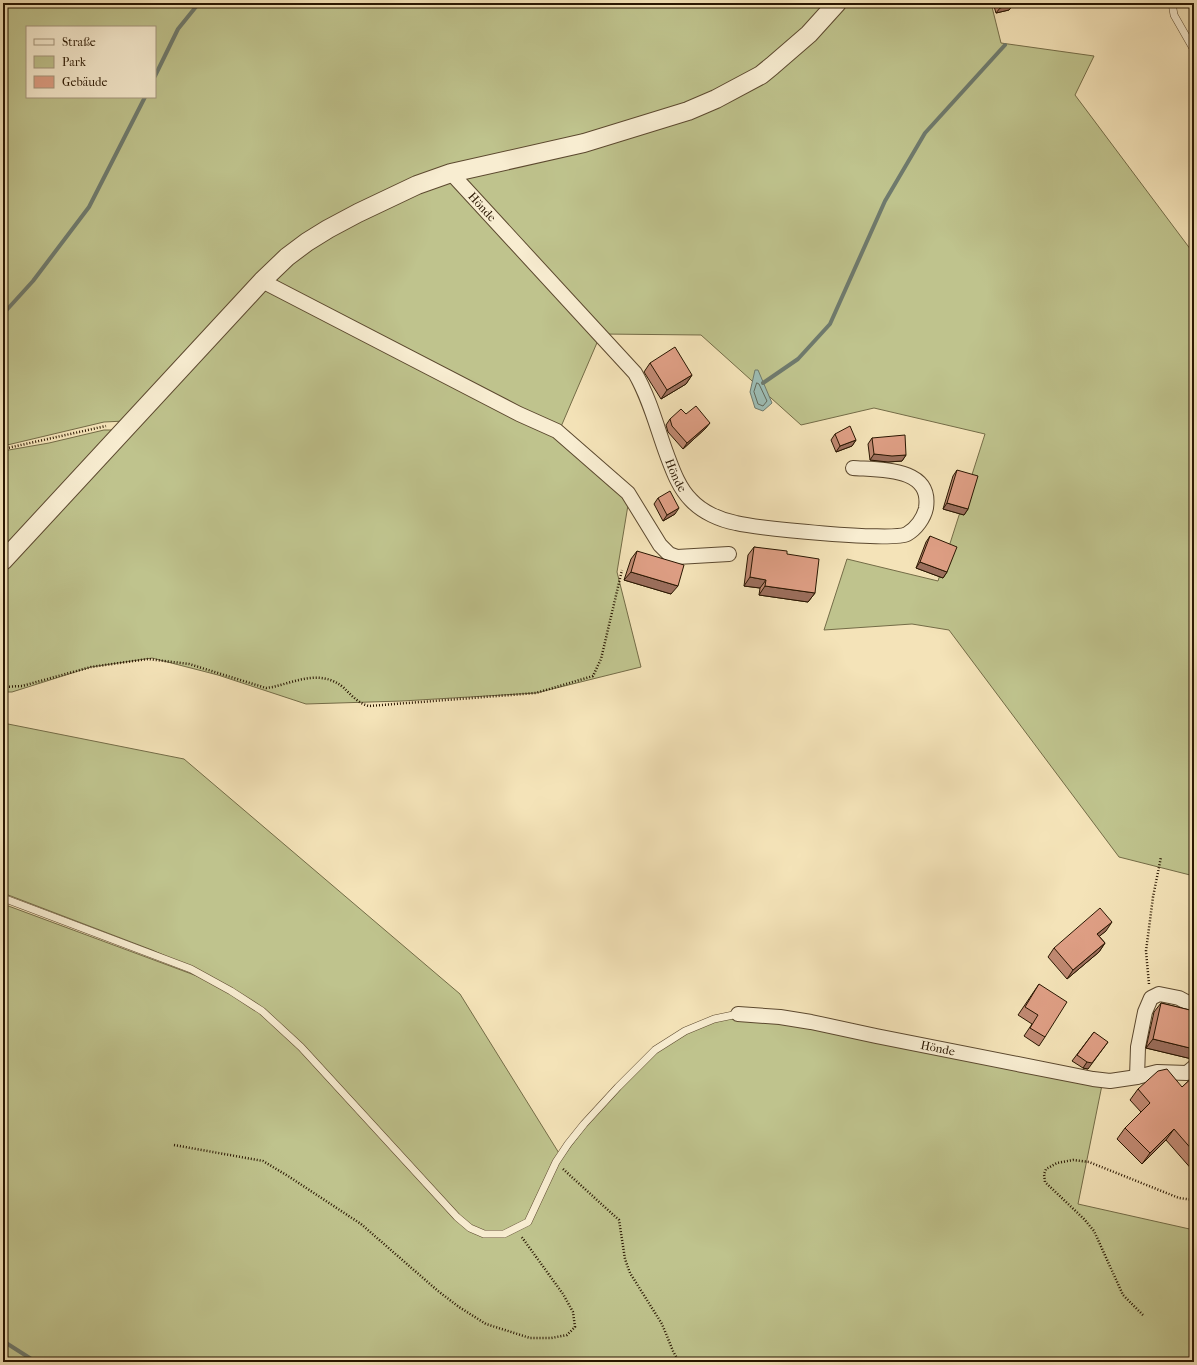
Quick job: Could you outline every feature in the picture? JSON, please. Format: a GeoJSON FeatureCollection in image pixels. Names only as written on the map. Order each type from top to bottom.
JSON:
{"type":"FeatureCollection","features":[{"type":"Feature","properties":{"kind":"street"},"geometry":{"type":"LineString","coordinates":[[3,561],[262,281],[287,257],[307,242],[328,229],[388,198],[417,185],[451,173],[584,143],[688,111],[716,99],[761,75],[809,34],[837,3]]}},
{"type":"Feature","properties":{"kind":"street","name":"Hönde"},"geometry":{"type":"LineString","coordinates":[[451,173],[635,373],[644,392],[679,483],[685,493],[699,507],[736,524],[793,530],[880,536],[906,535],[918,526],[926,509],[926,495],[921,483],[909,475],[890,471],[853,468]]}},
{"type":"Feature","properties":{"kind":"street"},"geometry":{"type":"LineString","coordinates":[[262,281],[519,414],[557,431],[628,493],[660,545],[669,554],[677,557],[729,554]]}},
{"type":"Feature","properties":{"kind":"street"},"geometry":{"type":"LineString","coordinates":[[1137,1077],[1138,1047],[1145,1012],[1151,998],[1159,994],[1179,998],[1194,1006]]}},
{"type":"Feature","properties":{"kind":"street","name":"Hönde"},"geometry":{"type":"LineString","coordinates":[[738,1014],[780,1017],[811,1022],[883,1038],[1093,1079],[1110,1080],[1137,1077],[1157,1072],[1187,1073],[1194,1067]]}},
{"type":"Feature","properties":{"kind":"lane"},"geometry":{"type":"LineString","coordinates":[[1172,3],[1174,15],[1194,50]]}},
{"type":"Feature","properties":{"kind":"lane"},"geometry":{"type":"LineString","coordinates":[[3,898],[191,969],[232,991],[262,1011],[301,1047],[457,1217],[470,1228],[484,1234],[504,1234],[528,1222],[556,1162],[584,1124],[655,1050],[685,1031],[714,1019],[738,1014]]}},
{"type":"Feature","properties":{"kind":"path"},"geometry":{"type":"LineString","coordinates":[[3,449],[106,426],[128,425]]}},
{"type":"Feature","properties":{"kind":"path"},"geometry":{"type":"LineString","coordinates":[[3,687],[22,686],[91,667],[148,659],[189,664],[266,688],[312,678],[326,678],[339,684],[363,705],[369,706],[536,693],[593,676],[601,659],[622,570]]}},
{"type":"Feature","properties":{"kind":"path"},"geometry":{"type":"LineString","coordinates":[[1151,998],[1146,951],[1153,897],[1161,857]]}},
{"type":"Feature","properties":{"kind":"path"},"geometry":{"type":"LineString","coordinates":[[174,1145],[263,1161],[361,1224],[438,1291],[459,1307],[486,1324],[530,1338],[551,1338],[567,1335],[575,1326],[572,1312],[563,1294],[534,1256],[516,1229]]}},
{"type":"Feature","properties":{"kind":"path"},"geometry":{"type":"LineString","coordinates":[[1143,1315],[1123,1295],[1094,1232],[1084,1219],[1044,1182],[1044,1174],[1046,1169],[1057,1163],[1073,1160],[1089,1162],[1180,1198],[1194,1200]]}},
{"type":"Feature","properties":{"kind":"path"},"geometry":{"type":"LineString","coordinates":[[556,1162],[619,1220],[625,1259],[630,1273],[662,1324],[679,1362]]}},
{"type":"Feature","properties":{"kind":"green space"},"geometry":{"type":"Polygon","coordinates":[[[3,3],[833,3],[782,53],[687,108],[449,171],[326,226],[125,421],[104,422],[3,446],[3,3]]]}},
{"type":"Feature","properties":{"kind":"green space"},"geometry":{"type":"Polygon","coordinates":[[[841,3],[991,3],[1001,43],[1094,56],[1075,95],[1194,254],[1194,876],[1119,857],[949,630],[912,624],[824,630],[847,559],[938,581],[985,434],[874,408],[801,425],[701,335],[602,334],[454,175],[718,101],[841,3]]]}},
{"type":"Feature","properties":{"kind":"green space"},"geometry":{"type":"Polygon","coordinates":[[[451,177],[599,338],[560,429],[267,280],[310,244],[451,177]]]}},
{"type":"Feature","properties":{"kind":"green space"},"geometry":{"type":"Polygon","coordinates":[[[262,286],[555,435],[629,499],[617,572],[641,667],[536,693],[402,701],[306,704],[218,675],[152,658],[91,667],[12,692],[3,692],[3,568],[262,286]]]}},
{"type":"Feature","properties":{"kind":"green space"},"geometry":{"type":"Polygon","coordinates":[[[104,430],[114,430],[3,550],[3,451],[49,443],[104,430]]]}},
{"type":"Feature","properties":{"kind":"green space"},"geometry":{"type":"Polygon","coordinates":[[[3,723],[184,759],[460,994],[562,1158],[587,1125],[656,1051],[685,1033],[716,1021],[738,1017],[795,1022],[1102,1085],[1078,1204],[1194,1230],[1194,1362],[3,1362],[3,904],[197,976],[199,971],[152,950],[3,893],[3,723]]]}},
{"type":"Feature","properties":{"kind":"water"},"geometry":{"type":"Polygon","coordinates":[[[755,370],[758,370],[772,403],[763,411],[755,408],[750,392],[755,370]]]}},
{"type":"Feature","properties":{"kind":"building"},"geometry":{"type":"Polygon","coordinates":[[[999,3],[1013,3],[1014,4],[1000,8],[999,3]]]}},
{"type":"Feature","properties":{"kind":"building"},"geometry":{"type":"Polygon","coordinates":[[[675,347],[692,375],[667,390],[650,363],[675,347]]]}},
{"type":"Feature","properties":{"kind":"building"},"geometry":{"type":"Polygon","coordinates":[[[696,406],[710,423],[687,443],[672,426],[670,419],[681,409],[686,414],[696,406]]]}},
{"type":"Feature","properties":{"kind":"building"},"geometry":{"type":"Polygon","coordinates":[[[850,426],[856,440],[840,446],[835,434],[850,426]]]}},
{"type":"Feature","properties":{"kind":"building"},"geometry":{"type":"Polygon","coordinates":[[[905,435],[906,455],[892,456],[874,454],[872,438],[905,435]]]}},
{"type":"Feature","properties":{"kind":"building"},"geometry":{"type":"Polygon","coordinates":[[[957,470],[978,476],[968,509],[947,503],[957,470]]]}},
{"type":"Feature","properties":{"kind":"building"},"geometry":{"type":"Polygon","coordinates":[[[670,491],[679,508],[667,515],[658,498],[670,491]]]}},
{"type":"Feature","properties":{"kind":"building"},"geometry":{"type":"Polygon","coordinates":[[[930,536],[957,547],[947,572],[920,562],[930,536]]]}},
{"type":"Feature","properties":{"kind":"building"},"geometry":{"type":"Polygon","coordinates":[[[754,547],[787,551],[787,554],[819,559],[815,593],[765,586],[766,580],[750,577],[754,547]]]}},
{"type":"Feature","properties":{"kind":"building"},"geometry":{"type":"Polygon","coordinates":[[[637,551],[684,565],[678,586],[631,572],[637,551]]]}},
{"type":"Feature","properties":{"kind":"building"},"geometry":{"type":"Polygon","coordinates":[[[1100,908],[1112,922],[1097,934],[1105,943],[1073,970],[1054,948],[1100,908]]]}},
{"type":"Feature","properties":{"kind":"building"},"geometry":{"type":"Polygon","coordinates":[[[1039,984],[1067,1002],[1045,1037],[1030,1028],[1038,1015],[1025,1007],[1039,984]]]}},
{"type":"Feature","properties":{"kind":"building"},"geometry":{"type":"Polygon","coordinates":[[[1161,1003],[1194,1011],[1194,1049],[1153,1039],[1161,1003]]]}},
{"type":"Feature","properties":{"kind":"building"},"geometry":{"type":"Polygon","coordinates":[[[1094,1032],[1108,1042],[1092,1063],[1087,1062],[1077,1055],[1094,1032]]]}},
{"type":"Feature","properties":{"kind":"building"},"geometry":{"type":"Polygon","coordinates":[[[1167,1069],[1182,1087],[1194,1076],[1194,1152],[1174,1129],[1150,1153],[1125,1128],[1150,1103],[1138,1089],[1158,1071],[1167,1069]]]}},
{"type":"Feature","properties":{"kind":"waterway"},"geometry":{"type":"LineString","coordinates":[[156,74],[178,29],[199,3]]}},
{"type":"Feature","properties":{"kind":"waterway"},"geometry":{"type":"LineString","coordinates":[[763,383],[798,359],[830,324],[885,201],[925,133],[1005,45]]}},
{"type":"Feature","properties":{"kind":"waterway"},"geometry":{"type":"LineString","coordinates":[[3,314],[33,281],[89,207],[144,98]]}},
{"type":"Feature","properties":{"kind":"waterway"},"geometry":{"type":"LineString","coordinates":[[3,1341],[36,1362]]}}]}
